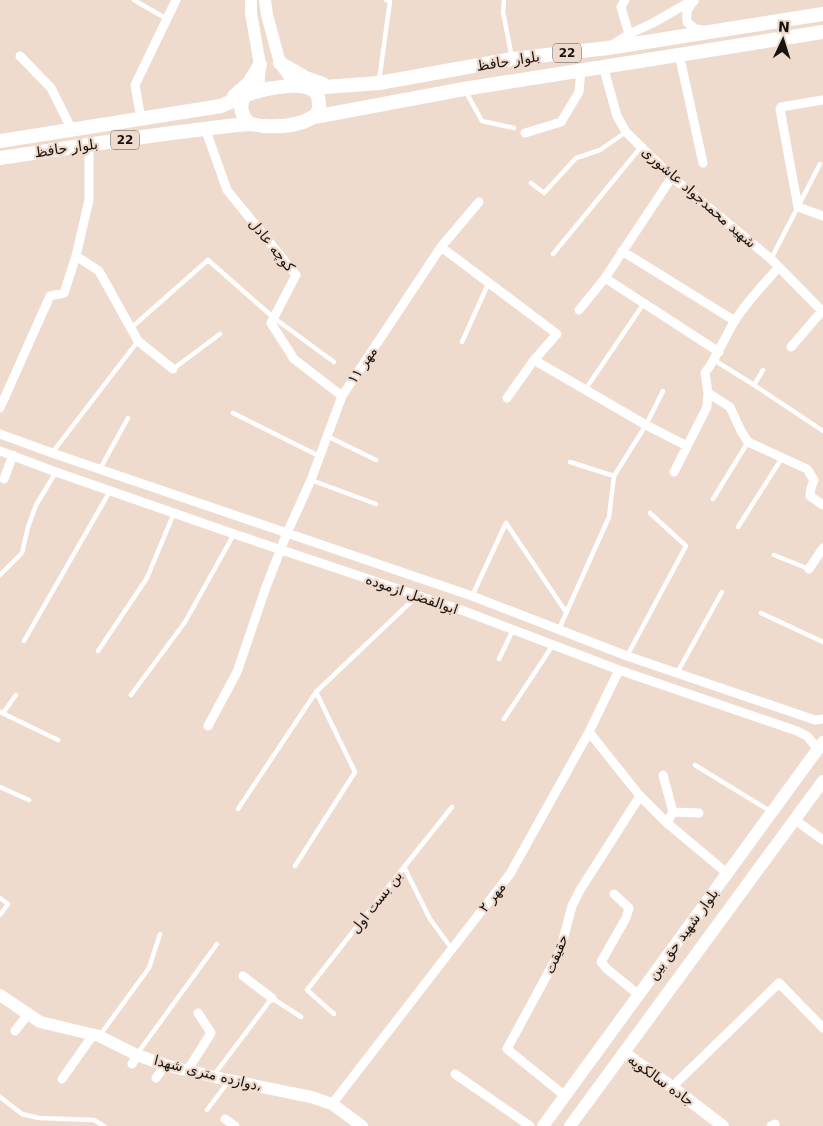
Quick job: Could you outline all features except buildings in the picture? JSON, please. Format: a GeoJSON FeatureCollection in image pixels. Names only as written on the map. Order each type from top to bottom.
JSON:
{"type":"FeatureCollection","features":[{"type":"Feature","properties":{"kind":"main road"},"geometry":{"type":"LineString","coordinates":[[251,0],[251,13],[260,65],[258,91]]}},
{"type":"Feature","properties":{"kind":"main road"},"geometry":{"type":"LineString","coordinates":[[265,0],[266,15],[280,63],[296,86]]}},
{"type":"Feature","properties":{"kind":"main road","name":"بلوار حافظ"},"geometry":{"type":"LineString","coordinates":[[311,88],[379,83],[512,59],[608,48],[823,14]]}},
{"type":"Feature","properties":{"kind":"main road","name":"بلوار حافظ"},"geometry":{"type":"LineString","coordinates":[[314,117],[581,69],[823,32]]}},
{"type":"Feature","properties":{"kind":"main road"},"geometry":{"type":"LineString","coordinates":[[280,63],[306,78],[331,87]]}},
{"type":"Feature","properties":{"kind":"main road"},"geometry":{"type":"LineString","coordinates":[[220,106],[249,83],[260,65]]}},
{"type":"Feature","properties":{"kind":"main road","name":"22"},"geometry":{"type":"LineString","coordinates":[[244,96],[277,87],[296,86],[311,88]]}},
{"type":"Feature","properties":{"kind":"main road"},"geometry":{"type":"LineString","coordinates":[[311,88],[316,92],[319,103],[318,113],[314,117]]}},
{"type":"Feature","properties":{"kind":"main road"},"geometry":{"type":"LineString","coordinates":[[244,96],[241,102],[242,114],[251,124]]}},
{"type":"Feature","properties":{"kind":"main road","name":"بلوار حافظ"},"geometry":{"type":"LineString","coordinates":[[0,142],[220,106],[244,96]]}},
{"type":"Feature","properties":{"kind":"main road","name":"22"},"geometry":{"type":"LineString","coordinates":[[251,124],[283,126],[314,117]]}},
{"type":"Feature","properties":{"kind":"main road","name":"بلوار حافظ"},"geometry":{"type":"LineString","coordinates":[[0,158],[205,128],[251,124]]}},
{"type":"Feature","properties":{"kind":"main road","name":"بلوار شهید حق بین"},"geometry":{"type":"LineString","coordinates":[[543,1126],[820,746]]}},
{"type":"Feature","properties":{"kind":"main road","name":"بلوار شهید حق بین"},"geometry":{"type":"LineString","coordinates":[[570,1126],[823,781]]}},
{"type":"Feature","properties":{"kind":"main road","name":"دوازده متری شهدا،"},"geometry":{"type":"LineString","coordinates":[[0,995],[40,1022],[96,1035],[134,1060],[311,1097],[332,1104],[362,1126]]}},
{"type":"Feature","properties":{"kind":"main road","name":"جاده سالکویه"},"geometry":{"type":"LineString","coordinates":[[624,1053],[723,1126]]}},
{"type":"Feature","properties":{"kind":"street"},"geometry":{"type":"LineString","coordinates":[[141,119],[136,85],[176,0]]}},
{"type":"Feature","properties":{"kind":"street"},"geometry":{"type":"LineString","coordinates":[[625,0],[622,7],[629,34]]}},
{"type":"Feature","properties":{"kind":"street"},"geometry":{"type":"LineString","coordinates":[[608,48],[629,34],[694,0]]}},
{"type":"Feature","properties":{"kind":"street"},"geometry":{"type":"LineString","coordinates":[[694,0],[688,8],[687,22],[695,29],[710,32]]}},
{"type":"Feature","properties":{"kind":"street"},"geometry":{"type":"LineString","coordinates":[[679,54],[703,163]]}},
{"type":"Feature","properties":{"kind":"street"},"geometry":{"type":"LineString","coordinates":[[20,56],[52,88],[72,130]]}},
{"type":"Feature","properties":{"kind":"street","name":"شهید محمدجواد عاشوری"},"geometry":{"type":"LineString","coordinates":[[603,66],[616,116],[626,132],[672,177],[771,260],[823,312]]}},
{"type":"Feature","properties":{"kind":"street"},"geometry":{"type":"LineString","coordinates":[[524,133],[562,122],[579,92],[581,69]]}},
{"type":"Feature","properties":{"kind":"street"},"geometry":{"type":"LineString","coordinates":[[823,100],[780,108],[798,207],[823,216]]}},
{"type":"Feature","properties":{"kind":"street","name":"کوچه عادل"},"geometry":{"type":"LineString","coordinates":[[205,128],[227,190],[296,275],[274,318]]}},
{"type":"Feature","properties":{"kind":"street"},"geometry":{"type":"LineString","coordinates":[[0,408],[50,296],[64,293],[76,256],[88,200],[89,145]]}},
{"type":"Feature","properties":{"kind":"street"},"geometry":{"type":"LineString","coordinates":[[579,310],[604,278],[672,177]]}},
{"type":"Feature","properties":{"kind":"street","name":"مهر ۱۱"},"geometry":{"type":"LineString","coordinates":[[208,726],[237,672],[266,588],[287,533],[311,480],[342,396],[441,247],[479,202]]}},
{"type":"Feature","properties":{"kind":"street"},"geometry":{"type":"LineString","coordinates":[[441,247],[557,334],[534,360],[507,398]]}},
{"type":"Feature","properties":{"kind":"street"},"geometry":{"type":"LineString","coordinates":[[622,251],[735,321]]}},
{"type":"Feature","properties":{"kind":"street"},"geometry":{"type":"LineString","coordinates":[[76,256],[99,271],[138,341],[173,369]]}},
{"type":"Feature","properties":{"kind":"street"},"geometry":{"type":"LineString","coordinates":[[674,472],[707,407],[708,393],[705,373],[719,352],[735,321],[749,301],[778,267]]}},
{"type":"Feature","properties":{"kind":"street"},"geometry":{"type":"LineString","coordinates":[[604,278],[719,352]]}},
{"type":"Feature","properties":{"kind":"street"},"geometry":{"type":"LineString","coordinates":[[791,347],[823,312]]}},
{"type":"Feature","properties":{"kind":"street"},"geometry":{"type":"LineString","coordinates":[[274,318],[271,324],[294,359],[342,396]]}},
{"type":"Feature","properties":{"kind":"street"},"geometry":{"type":"LineString","coordinates":[[534,360],[646,425],[688,446]]}},
{"type":"Feature","properties":{"kind":"street"},"geometry":{"type":"LineString","coordinates":[[708,393],[730,407],[748,442],[807,469],[814,480],[810,496],[823,505]]}},
{"type":"Feature","properties":{"kind":"street","name":"ابوالفضل ازموده"},"geometry":{"type":"LineString","coordinates":[[0,434],[472,596],[627,656],[815,720],[823,719]]}},
{"type":"Feature","properties":{"kind":"street","name":"ابوالفضل ازموده"},"geometry":{"type":"LineString","coordinates":[[0,451],[234,534],[464,611],[619,670],[796,731],[807,736],[820,746]]}},
{"type":"Feature","properties":{"kind":"street"},"geometry":{"type":"LineString","coordinates":[[4,479],[13,455]]}},
{"type":"Feature","properties":{"kind":"street"},"geometry":{"type":"LineString","coordinates":[[809,569],[823,548]]}},
{"type":"Feature","properties":{"kind":"street","name":"مهر ۲"},"geometry":{"type":"LineString","coordinates":[[332,1104],[510,874],[589,732],[619,670]]}},
{"type":"Feature","properties":{"kind":"street"},"geometry":{"type":"LineString","coordinates":[[589,732],[640,796],[667,823],[728,874]]}},
{"type":"Feature","properties":{"kind":"street"},"geometry":{"type":"LineString","coordinates":[[663,775],[673,812],[667,823]]}},
{"type":"Feature","properties":{"kind":"street","name":"حقیقت"},"geometry":{"type":"LineString","coordinates":[[565,1096],[507,1049],[560,951],[572,906],[580,890],[640,796]]}},
{"type":"Feature","properties":{"kind":"street"},"geometry":{"type":"LineString","coordinates":[[673,812],[699,813]]}},
{"type":"Feature","properties":{"kind":"street"},"geometry":{"type":"LineString","coordinates":[[795,820],[823,840]]}},
{"type":"Feature","properties":{"kind":"street"},"geometry":{"type":"LineString","coordinates":[[614,894],[629,908],[626,918],[601,962],[639,995]]}},
{"type":"Feature","properties":{"kind":"street"},"geometry":{"type":"LineString","coordinates":[[243,976],[272,998]]}},
{"type":"Feature","properties":{"kind":"street"},"geometry":{"type":"LineString","coordinates":[[672,1087],[779,983],[823,1028]]}},
{"type":"Feature","properties":{"kind":"street"},"geometry":{"type":"LineString","coordinates":[[187,1071],[211,1033],[198,1013]]}},
{"type":"Feature","properties":{"kind":"street"},"geometry":{"type":"LineString","coordinates":[[15,1031],[28,1014]]}},
{"type":"Feature","properties":{"kind":"street"},"geometry":{"type":"LineString","coordinates":[[62,1079],[96,1035]]}},
{"type":"Feature","properties":{"kind":"street"},"geometry":{"type":"LineString","coordinates":[[156,1078],[165,1065]]}},
{"type":"Feature","properties":{"kind":"street"},"geometry":{"type":"LineString","coordinates":[[455,1074],[530,1126]]}},
{"type":"Feature","properties":{"kind":"street"},"geometry":{"type":"LineString","coordinates":[[225,1119],[235,1126]]}},
{"type":"Feature","properties":{"kind":"lane"},"geometry":{"type":"LineString","coordinates":[[134,0],[167,20]]}},
{"type":"Feature","properties":{"kind":"lane"},"geometry":{"type":"LineString","coordinates":[[379,83],[390,1],[386,0]]}},
{"type":"Feature","properties":{"kind":"lane"},"geometry":{"type":"LineString","coordinates":[[504,0],[503,12],[512,59]]}},
{"type":"Feature","properties":{"kind":"lane"},"geometry":{"type":"LineString","coordinates":[[464,89],[482,121],[514,128]]}},
{"type":"Feature","properties":{"kind":"lane"},"geometry":{"type":"LineString","coordinates":[[532,183],[544,193],[576,158],[600,150],[626,132]]}},
{"type":"Feature","properties":{"kind":"lane"},"geometry":{"type":"LineString","coordinates":[[552,254],[641,147]]}},
{"type":"Feature","properties":{"kind":"lane"},"geometry":{"type":"LineString","coordinates":[[771,260],[820,164]]}},
{"type":"Feature","properties":{"kind":"lane"},"geometry":{"type":"LineString","coordinates":[[131,328],[208,260],[274,318],[334,362]]}},
{"type":"Feature","properties":{"kind":"lane"},"geometry":{"type":"LineString","coordinates":[[462,342],[489,282]]}},
{"type":"Feature","properties":{"kind":"lane"},"geometry":{"type":"LineString","coordinates":[[585,390],[644,303]]}},
{"type":"Feature","properties":{"kind":"lane"},"geometry":{"type":"LineString","coordinates":[[173,369],[220,334]]}},
{"type":"Feature","properties":{"kind":"lane"},"geometry":{"type":"LineString","coordinates":[[52,453],[138,341]]}},
{"type":"Feature","properties":{"kind":"lane"},"geometry":{"type":"LineString","coordinates":[[714,360],[823,432]]}},
{"type":"Feature","properties":{"kind":"lane"},"geometry":{"type":"LineString","coordinates":[[754,385],[763,370]]}},
{"type":"Feature","properties":{"kind":"lane"},"geometry":{"type":"LineString","coordinates":[[559,629],[608,517],[614,476],[646,425],[663,391]]}},
{"type":"Feature","properties":{"kind":"lane"},"geometry":{"type":"LineString","coordinates":[[233,413],[319,456]]}},
{"type":"Feature","properties":{"kind":"lane"},"geometry":{"type":"LineString","coordinates":[[100,469],[128,418]]}},
{"type":"Feature","properties":{"kind":"lane"},"geometry":{"type":"LineString","coordinates":[[326,436],[376,460]]}},
{"type":"Feature","properties":{"kind":"lane"},"geometry":{"type":"LineString","coordinates":[[713,499],[748,442]]}},
{"type":"Feature","properties":{"kind":"lane"},"geometry":{"type":"LineString","coordinates":[[738,527],[782,457]]}},
{"type":"Feature","properties":{"kind":"lane"},"geometry":{"type":"LineString","coordinates":[[570,462],[614,476]]}},
{"type":"Feature","properties":{"kind":"lane"},"geometry":{"type":"LineString","coordinates":[[0,575],[22,553],[28,527],[36,505],[56,472]]}},
{"type":"Feature","properties":{"kind":"lane"},"geometry":{"type":"LineString","coordinates":[[311,480],[376,504]]}},
{"type":"Feature","properties":{"kind":"lane"},"geometry":{"type":"LineString","coordinates":[[24,641],[111,490]]}},
{"type":"Feature","properties":{"kind":"lane"},"geometry":{"type":"LineString","coordinates":[[98,651],[147,578],[174,512]]}},
{"type":"Feature","properties":{"kind":"lane"},"geometry":{"type":"LineString","coordinates":[[627,656],[686,546],[650,513]]}},
{"type":"Feature","properties":{"kind":"lane"},"geometry":{"type":"LineString","coordinates":[[472,596],[506,523],[566,612]]}},
{"type":"Feature","properties":{"kind":"lane"},"geometry":{"type":"LineString","coordinates":[[131,695],[185,622],[234,534]]}},
{"type":"Feature","properties":{"kind":"lane"},"geometry":{"type":"LineString","coordinates":[[774,555],[809,569]]}},
{"type":"Feature","properties":{"kind":"lane"},"geometry":{"type":"LineString","coordinates":[[677,673],[722,592]]}},
{"type":"Feature","properties":{"kind":"lane"},"geometry":{"type":"LineString","coordinates":[[238,809],[316,692],[417,596]]}},
{"type":"Feature","properties":{"kind":"lane"},"geometry":{"type":"LineString","coordinates":[[761,614],[823,642]]}},
{"type":"Feature","properties":{"kind":"lane"},"geometry":{"type":"LineString","coordinates":[[499,659],[513,630]]}},
{"type":"Feature","properties":{"kind":"lane"},"geometry":{"type":"LineString","coordinates":[[504,719],[553,645]]}},
{"type":"Feature","properties":{"kind":"lane"},"geometry":{"type":"LineString","coordinates":[[295,866],[355,772],[316,692]]}},
{"type":"Feature","properties":{"kind":"lane"},"geometry":{"type":"LineString","coordinates":[[16,695],[2,712],[58,740]]}},
{"type":"Feature","properties":{"kind":"lane"},"geometry":{"type":"LineString","coordinates":[[695,765],[772,813]]}},
{"type":"Feature","properties":{"kind":"lane"},"geometry":{"type":"LineString","coordinates":[[0,787],[29,800]]}},
{"type":"Feature","properties":{"kind":"lane"},"geometry":{"type":"LineString","coordinates":[[404,867],[452,807]]}},
{"type":"Feature","properties":{"kind":"lane","name":"بن بست اول"},"geometry":{"type":"LineString","coordinates":[[334,1014],[307,990],[404,867],[430,920],[452,949]]}},
{"type":"Feature","properties":{"kind":"lane"},"geometry":{"type":"LineString","coordinates":[[0,898],[8,904],[0,915]]}},
{"type":"Feature","properties":{"kind":"lane"},"geometry":{"type":"LineString","coordinates":[[96,1035],[149,968],[160,934]]}},
{"type":"Feature","properties":{"kind":"lane"},"geometry":{"type":"LineString","coordinates":[[134,1060],[217,944]]}},
{"type":"Feature","properties":{"kind":"lane"},"geometry":{"type":"LineString","coordinates":[[213,1076],[272,998],[301,1017]]}},
{"type":"Feature","properties":{"kind":"lane"},"geometry":{"type":"LineString","coordinates":[[207,1110],[228,1080]]}},
{"type":"Feature","properties":{"kind":"lane"},"geometry":{"type":"LineString","coordinates":[[0,1097],[22,1114],[39,1118],[94,1120],[104,1126]]}}]}
